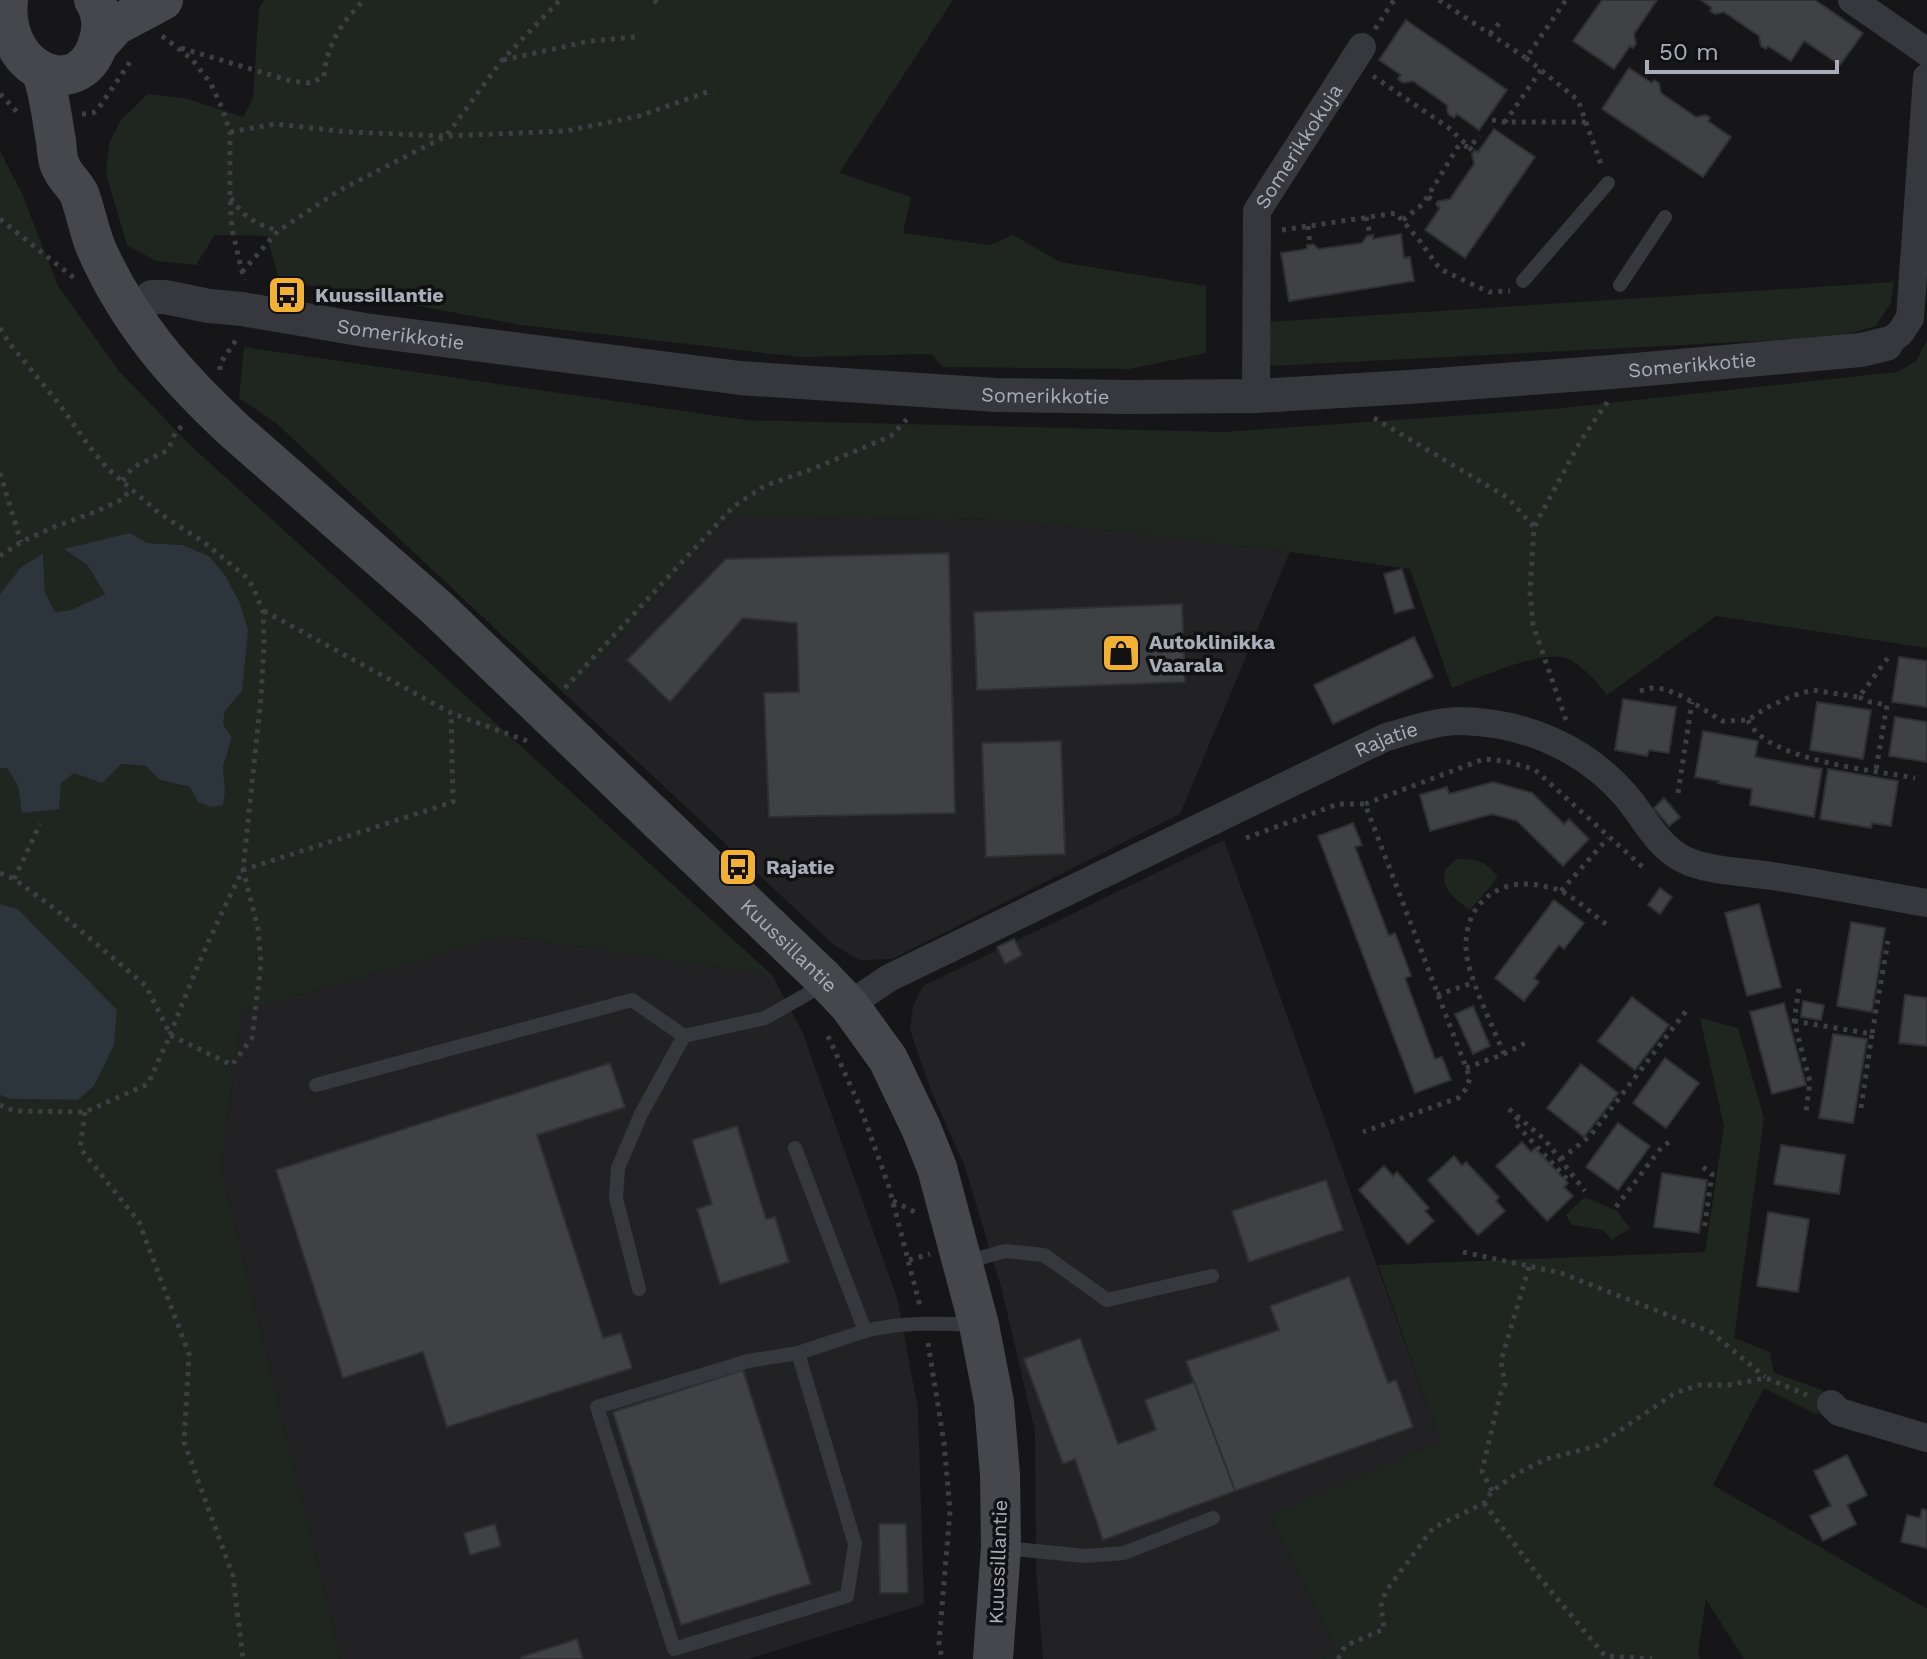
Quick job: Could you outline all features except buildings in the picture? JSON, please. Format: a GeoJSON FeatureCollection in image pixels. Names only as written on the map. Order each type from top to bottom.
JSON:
{"type":"FeatureCollection","features":[{"type":"Feature","properties":{"kind":"main road"},"geometry":{"type":"LineString","coordinates":[[8,0],[1,22],[2,44],[30,72],[74,62],[116,25],[161,16]]}},
{"type":"Feature","properties":{"kind":"main road"},"geometry":{"type":"LineString","coordinates":[[0,3],[8,0]]}},
{"type":"Feature","properties":{"kind":"main road"},"geometry":{"type":"LineString","coordinates":[[94,0],[101,15],[102,28],[74,62],[50,99],[60,166],[79,193],[96,247],[132,314]]}},
{"type":"Feature","properties":{"kind":"main road","name":"Kuussillantie"},"geometry":{"type":"LineString","coordinates":[[132,314],[166,362],[207,405],[436,607],[538,726],[827,992],[888,1059],[937,1168],[949,1258],[979,1325],[994,1402],[1000,1475],[1001,1547],[993,1659]]}},
{"type":"Feature","properties":{"kind":"street"},"geometry":{"type":"LineString","coordinates":[[1852,0],[1927,52]]}},
{"type":"Feature","properties":{"kind":"street","name":"Somerikkokuja"},"geometry":{"type":"LineString","coordinates":[[1256,396],[1257,211],[1358,54]]}},
{"type":"Feature","properties":{"kind":"street"},"geometry":{"type":"LineString","coordinates":[[1886,344],[1900,333],[1910,318],[1927,77]]}},
{"type":"Feature","properties":{"kind":"street","name":"Somerikkotie"},"geometry":{"type":"LineString","coordinates":[[132,314],[160,322],[174,321],[209,306],[365,330],[740,378],[1011,395],[1127,397],[1256,396],[1409,387],[1861,350],[1886,344]]}},
{"type":"Feature","properties":{"kind":"street","name":"Rajatie"},"geometry":{"type":"LineString","coordinates":[[827,992],[881,982],[1384,738],[1422,726],[1458,721],[1501,724],[1543,736],[1579,754],[1604,773],[1665,845],[1682,859],[1705,866],[1927,903]]}},
{"type":"Feature","properties":{"kind":"street"},"geometry":{"type":"LineString","coordinates":[[1831,1404],[1839,1412],[1927,1438]]}},
{"type":"Feature","properties":{"kind":"lane"},"geometry":{"type":"LineString","coordinates":[[1523,281],[1608,183]]}},
{"type":"Feature","properties":{"kind":"lane"},"geometry":{"type":"LineString","coordinates":[[1620,285],[1665,217]]}},
{"type":"Feature","properties":{"kind":"lane"},"geometry":{"type":"LineString","coordinates":[[316,1085],[632,1000],[684,1036],[765,1018],[827,992]]}},
{"type":"Feature","properties":{"kind":"lane"},"geometry":{"type":"LineString","coordinates":[[639,1289],[616,1198],[618,1168],[641,1114],[684,1036]]}},
{"type":"Feature","properties":{"kind":"lane"},"geometry":{"type":"LineString","coordinates":[[795,1148],[865,1331]]}},
{"type":"Feature","properties":{"kind":"lane"},"geometry":{"type":"LineString","coordinates":[[949,1258],[1005,1251],[1044,1255],[1107,1300],[1212,1276]]}},
{"type":"Feature","properties":{"kind":"lane"},"geometry":{"type":"LineString","coordinates":[[798,1353],[855,1544],[847,1596],[674,1649],[597,1407],[748,1361],[798,1353],[888,1326],[925,1323],[979,1325]]}},
{"type":"Feature","properties":{"kind":"lane"},"geometry":{"type":"LineString","coordinates":[[1001,1547],[1085,1556],[1124,1553],[1213,1518]]}},
{"type":"Feature","properties":{"kind":"path"},"geometry":{"type":"LineString","coordinates":[[176,46],[291,81],[310,83],[324,77],[331,41],[364,0]]}},
{"type":"Feature","properties":{"kind":"path"},"geometry":{"type":"LineString","coordinates":[[242,272],[278,231],[340,190],[446,136],[502,60],[560,0]]}},
{"type":"Feature","properties":{"kind":"path"},"geometry":{"type":"LineString","coordinates":[[1439,0],[1526,58],[1578,100],[1608,183]]}},
{"type":"Feature","properties":{"kind":"path"},"geometry":{"type":"LineString","coordinates":[[1526,58],[1566,0]]}},
{"type":"Feature","properties":{"kind":"path"},"geometry":{"type":"LineString","coordinates":[[161,16],[176,46],[192,59],[211,84],[230,132],[232,229],[245,284]]}},
{"type":"Feature","properties":{"kind":"path"},"geometry":{"type":"LineString","coordinates":[[1490,34],[1501,21]]}},
{"type":"Feature","properties":{"kind":"path"},"geometry":{"type":"LineString","coordinates":[[502,60],[590,41],[635,37]]}},
{"type":"Feature","properties":{"kind":"path"},"geometry":{"type":"LineString","coordinates":[[1358,54],[1394,90],[1444,125],[1471,149]]}},
{"type":"Feature","properties":{"kind":"path"},"geometry":{"type":"LineString","coordinates":[[1505,122],[1541,70]]}},
{"type":"Feature","properties":{"kind":"path"},"geometry":{"type":"LineString","coordinates":[[1394,90],[1401,81]]}},
{"type":"Feature","properties":{"kind":"path"},"geometry":{"type":"LineString","coordinates":[[230,132],[275,124],[348,132],[446,136],[566,131],[639,116],[713,90]]}},
{"type":"Feature","properties":{"kind":"path"},"geometry":{"type":"LineString","coordinates":[[0,94],[25,122]]}},
{"type":"Feature","properties":{"kind":"path"},"geometry":{"type":"LineString","coordinates":[[1444,125],[1451,116]]}},
{"type":"Feature","properties":{"kind":"path"},"geometry":{"type":"LineString","coordinates":[[1492,120],[1586,122]]}},
{"type":"Feature","properties":{"kind":"path"},"geometry":{"type":"LineString","coordinates":[[1471,149],[1480,136]]}},
{"type":"Feature","properties":{"kind":"path"},"geometry":{"type":"LineString","coordinates":[[1403,220],[1423,204],[1459,145],[1471,149]]}},
{"type":"Feature","properties":{"kind":"path"},"geometry":{"type":"LineString","coordinates":[[230,196],[241,213],[255,223],[278,231]]}},
{"type":"Feature","properties":{"kind":"path"},"geometry":{"type":"LineString","coordinates":[[1428,197],[1438,203]]}},
{"type":"Feature","properties":{"kind":"path"},"geometry":{"type":"LineString","coordinates":[[1256,241],[1274,231],[1396,213],[1440,269],[1489,292],[1517,290],[1523,281]]}},
{"type":"Feature","properties":{"kind":"path"},"geometry":{"type":"LineString","coordinates":[[1366,217],[1370,235]]}},
{"type":"Feature","properties":{"kind":"path"},"geometry":{"type":"LineString","coordinates":[[0,219],[81,284]]}},
{"type":"Feature","properties":{"kind":"path"},"geometry":{"type":"LineString","coordinates":[[1308,226],[1310,245]]}},
{"type":"Feature","properties":{"kind":"path"},"geometry":{"type":"LineString","coordinates":[[0,328],[108,469],[159,513],[205,543],[246,577],[263,611],[261,697],[243,870],[258,928],[261,964],[252,1038],[232,1065],[170,1035],[146,986],[55,909],[14,879],[0,873]]}},
{"type":"Feature","properties":{"kind":"path"},"geometry":{"type":"LineString","coordinates":[[218,380],[220,364],[239,335]]}},
{"type":"Feature","properties":{"kind":"path"},"geometry":{"type":"LineString","coordinates":[[1579,754],[1533,625],[1530,592],[1534,527],[1581,440],[1612,397],[1612,372]]}},
{"type":"Feature","properties":{"kind":"path"},"geometry":{"type":"LineString","coordinates":[[263,611],[451,713],[538,726],[733,507],[764,486],[891,436],[919,406],[921,390]]}},
{"type":"Feature","properties":{"kind":"path"},"geometry":{"type":"LineString","coordinates":[[1372,416],[1508,498],[1534,527]]}},
{"type":"Feature","properties":{"kind":"path"},"geometry":{"type":"LineString","coordinates":[[123,481],[132,468],[168,450],[176,431],[193,419]]}},
{"type":"Feature","properties":{"kind":"path"},"geometry":{"type":"LineString","coordinates":[[0,473],[21,542]]}},
{"type":"Feature","properties":{"kind":"path"},"geometry":{"type":"LineString","coordinates":[[0,556],[21,542],[123,499],[131,488]]}},
{"type":"Feature","properties":{"kind":"path"},"geometry":{"type":"LineString","coordinates":[[1859,697],[1890,655]]}},
{"type":"Feature","properties":{"kind":"path"},"geometry":{"type":"LineString","coordinates":[[1640,691],[1665,689],[1722,721],[1748,720],[1779,702],[1812,690],[1887,705],[1876,770]]}},
{"type":"Feature","properties":{"kind":"path"},"geometry":{"type":"LineString","coordinates":[[1678,793],[1692,702]]}},
{"type":"Feature","properties":{"kind":"path"},"geometry":{"type":"LineString","coordinates":[[0,1105],[14,1111],[85,1112],[148,1084],[220,914],[243,870],[453,802],[451,713]]}},
{"type":"Feature","properties":{"kind":"path"},"geometry":{"type":"LineString","coordinates":[[1748,720],[1752,728],[1776,747],[1812,759],[1915,778]]}},
{"type":"Feature","properties":{"kind":"path"},"geometry":{"type":"LineString","coordinates":[[1246,838],[1338,804],[1365,804],[1484,759],[1534,769],[1646,870]]}},
{"type":"Feature","properties":{"kind":"path"},"geometry":{"type":"LineString","coordinates":[[1363,1132],[1458,1098],[1470,1078],[1365,804]]}},
{"type":"Feature","properties":{"kind":"path"},"geometry":{"type":"LineString","coordinates":[[14,879],[40,824]]}},
{"type":"Feature","properties":{"kind":"path"},"geometry":{"type":"LineString","coordinates":[[1561,891],[1608,838]]}},
{"type":"Feature","properties":{"kind":"path"},"geometry":{"type":"LineString","coordinates":[[1504,1054],[1466,952],[1466,936],[1481,902],[1500,888],[1530,883],[1561,891],[1606,924]]}},
{"type":"Feature","properties":{"kind":"path"},"geometry":{"type":"LineString","coordinates":[[1861,1108],[1888,941]]}},
{"type":"Feature","properties":{"kind":"path"},"geometry":{"type":"LineString","coordinates":[[1437,995],[1475,982]]}},
{"type":"Feature","properties":{"kind":"path"},"geometry":{"type":"LineString","coordinates":[[1799,989],[1794,1021],[1810,1082],[1806,1112]]}},
{"type":"Feature","properties":{"kind":"path"},"geometry":{"type":"LineString","coordinates":[[827,992],[861,1109],[893,1201],[925,1323],[944,1443],[950,1511],[939,1643],[942,1659]]}},
{"type":"Feature","properties":{"kind":"path"},"geometry":{"type":"LineString","coordinates":[[1561,1159],[1590,1136],[1686,1011]]}},
{"type":"Feature","properties":{"kind":"path"},"geometry":{"type":"LineString","coordinates":[[1794,1021],[1872,1034]]}},
{"type":"Feature","properties":{"kind":"path"},"geometry":{"type":"LineString","coordinates":[[1466,1068],[1525,1043]]}},
{"type":"Feature","properties":{"kind":"path"},"geometry":{"type":"LineString","coordinates":[[1509,1109],[1545,1140],[1585,1191]]}},
{"type":"Feature","properties":{"kind":"path"},"geometry":{"type":"LineString","coordinates":[[85,1112],[80,1148],[139,1222],[189,1354],[184,1442],[233,1576],[243,1659]]}},
{"type":"Feature","properties":{"kind":"path"},"geometry":{"type":"LineString","coordinates":[[1518,1117],[1514,1122],[1567,1179]]}},
{"type":"Feature","properties":{"kind":"path"},"geometry":{"type":"LineString","coordinates":[[1616,1207],[1661,1148],[1672,1140]]}},
{"type":"Feature","properties":{"kind":"path"},"geometry":{"type":"LineString","coordinates":[[1703,1167],[1712,1174],[1704,1231]]}},
{"type":"Feature","properties":{"kind":"path"},"geometry":{"type":"LineString","coordinates":[[893,1201],[924,1215]]}},
{"type":"Feature","properties":{"kind":"path"},"geometry":{"type":"LineString","coordinates":[[1463,1252],[1561,1273],[1711,1332],[1766,1378],[1831,1404]]}},
{"type":"Feature","properties":{"kind":"path"},"geometry":{"type":"LineString","coordinates":[[909,1260],[949,1258]]}},
{"type":"Feature","properties":{"kind":"path"},"geometry":{"type":"LineString","coordinates":[[1492,1491],[1482,1471],[1505,1385],[1501,1361],[1529,1267]]}},
{"type":"Feature","properties":{"kind":"path"},"geometry":{"type":"LineString","coordinates":[[1338,1659],[1345,1646],[1384,1629],[1381,1606],[1386,1591],[1433,1528],[1484,1503],[1492,1491],[1546,1459],[1597,1446],[1675,1393],[1699,1385],[1728,1385],[1766,1378]]}},
{"type":"Feature","properties":{"kind":"path"},"geometry":{"type":"LineString","coordinates":[[1484,1503],[1540,1578],[1605,1656],[1652,1659]]}},
{"type":"Feature","properties":{"kind":"shaded area"},"geometry":{"type":"Polygon","coordinates":[[[264,0],[953,0],[839,173],[911,197],[903,233],[990,245],[1013,235],[1060,262],[1206,286],[1206,353],[1129,369],[943,367],[931,354],[800,357],[521,325],[279,280],[267,236],[215,235],[196,265],[156,261],[127,245],[106,174],[109,144],[121,120],[148,94],[188,99],[243,117],[253,98],[259,8],[264,0]]]}},
{"type":"Feature","properties":{"kind":"shaded area"},"geometry":{"type":"Polygon","coordinates":[[[0,151],[22,194],[58,286],[119,371],[189,444],[772,975],[502,936],[242,1011],[221,1168],[341,1659],[0,1659],[0,1095],[10,1099],[78,1100],[94,1086],[114,1045],[117,1011],[18,909],[0,904],[0,768],[7,768],[18,786],[22,813],[74,773],[121,764],[146,766],[160,780],[225,791],[223,767],[232,738],[223,724],[225,711],[242,691],[239,601],[225,575],[209,556],[183,545],[146,543],[130,533],[65,550],[87,565],[105,594],[71,610],[55,612],[45,593],[43,555],[21,567],[0,594],[0,151]]]}},
{"type":"Feature","properties":{"kind":"shaded area"},"geometry":{"type":"Polygon","coordinates":[[[1894,282],[1891,303],[1876,326],[1837,337],[1270,366],[1267,322],[1894,282]]]}},
{"type":"Feature","properties":{"kind":"shaded area"},"geometry":{"type":"Polygon","coordinates":[[[1927,340],[1927,648],[1716,616],[1607,695],[1576,664],[1566,658],[1554,657],[1509,666],[1452,688],[1410,569],[1014,520],[730,516],[566,695],[276,423],[239,398],[244,347],[745,420],[1223,432],[1553,409],[1897,372],[1916,361],[1927,340]]]}},
{"type":"Feature","properties":{"kind":"shaded area"},"geometry":{"type":"Polygon","coordinates":[[[730,516],[1014,520],[1290,552],[1180,814],[892,959],[860,960],[834,945],[566,695],[730,516]]]}},
{"type":"Feature","properties":{"kind":"shaded area"},"geometry":{"type":"Polygon","coordinates":[[[130,533],[147,543],[183,545],[209,556],[225,575],[239,601],[248,630],[242,691],[225,711],[223,724],[232,738],[223,767],[223,805],[211,807],[198,802],[190,787],[160,780],[146,766],[121,764],[102,783],[74,773],[61,783],[59,809],[22,813],[18,786],[7,768],[0,768],[0,594],[21,567],[43,554],[45,593],[55,612],[71,610],[105,594],[87,565],[64,549],[130,533]]]}},
{"type":"Feature","properties":{"kind":"shaded area"},"geometry":{"type":"Polygon","coordinates":[[[1224,840],[1440,1441],[1270,1516],[1335,1647],[1324,1659],[1043,1659],[1036,1570],[1035,1431],[1001,1287],[964,1164],[932,1093],[910,1030],[913,1006],[923,986],[1224,840]]]}},
{"type":"Feature","properties":{"kind":"shaded area"},"geometry":{"type":"Polygon","coordinates":[[[1456,859],[1480,862],[1498,877],[1470,910],[1450,893],[1445,883],[1445,870],[1456,859]]]}},
{"type":"Feature","properties":{"kind":"shaded area"},"geometry":{"type":"Polygon","coordinates":[[[0,904],[18,909],[117,1010],[114,1045],[94,1086],[78,1100],[10,1099],[0,1095],[0,904]]]}},
{"type":"Feature","properties":{"kind":"shaded area"},"geometry":{"type":"Polygon","coordinates":[[[502,936],[772,975],[802,1031],[898,1301],[918,1410],[924,1604],[748,1659],[341,1659],[221,1168],[242,1011],[502,936]]]}},
{"type":"Feature","properties":{"kind":"shaded area"},"geometry":{"type":"Polygon","coordinates":[[[1700,1018],[1738,1028],[1764,1118],[1734,1338],[1770,1352],[1774,1373],[1823,1390],[1818,1415],[1764,1388],[1713,1485],[1927,1609],[1927,1659],[1744,1659],[1706,1599],[1698,1653],[1700,1659],[1324,1659],[1335,1647],[1270,1516],[1440,1441],[1378,1265],[1705,1252],[1724,1126],[1700,1018]]]}},
{"type":"Feature","properties":{"kind":"shaded area"},"geometry":{"type":"Polygon","coordinates":[[[1585,1197],[1617,1211],[1630,1228],[1612,1240],[1603,1230],[1572,1225],[1566,1215],[1585,1197]]]}},
{"type":"Feature","properties":{"kind":"place","name":"Kuussillantie"},"geometry":{"type":"Point","coordinates":[287,295]}},
{"type":"Feature","properties":{"kind":"place","name":"Autoklinikka Vaarala"},"geometry":{"type":"Point","coordinates":[1121,653]}},
{"type":"Feature","properties":{"kind":"place","name":"Rajatie"},"geometry":{"type":"Point","coordinates":[738,867]}}]}
